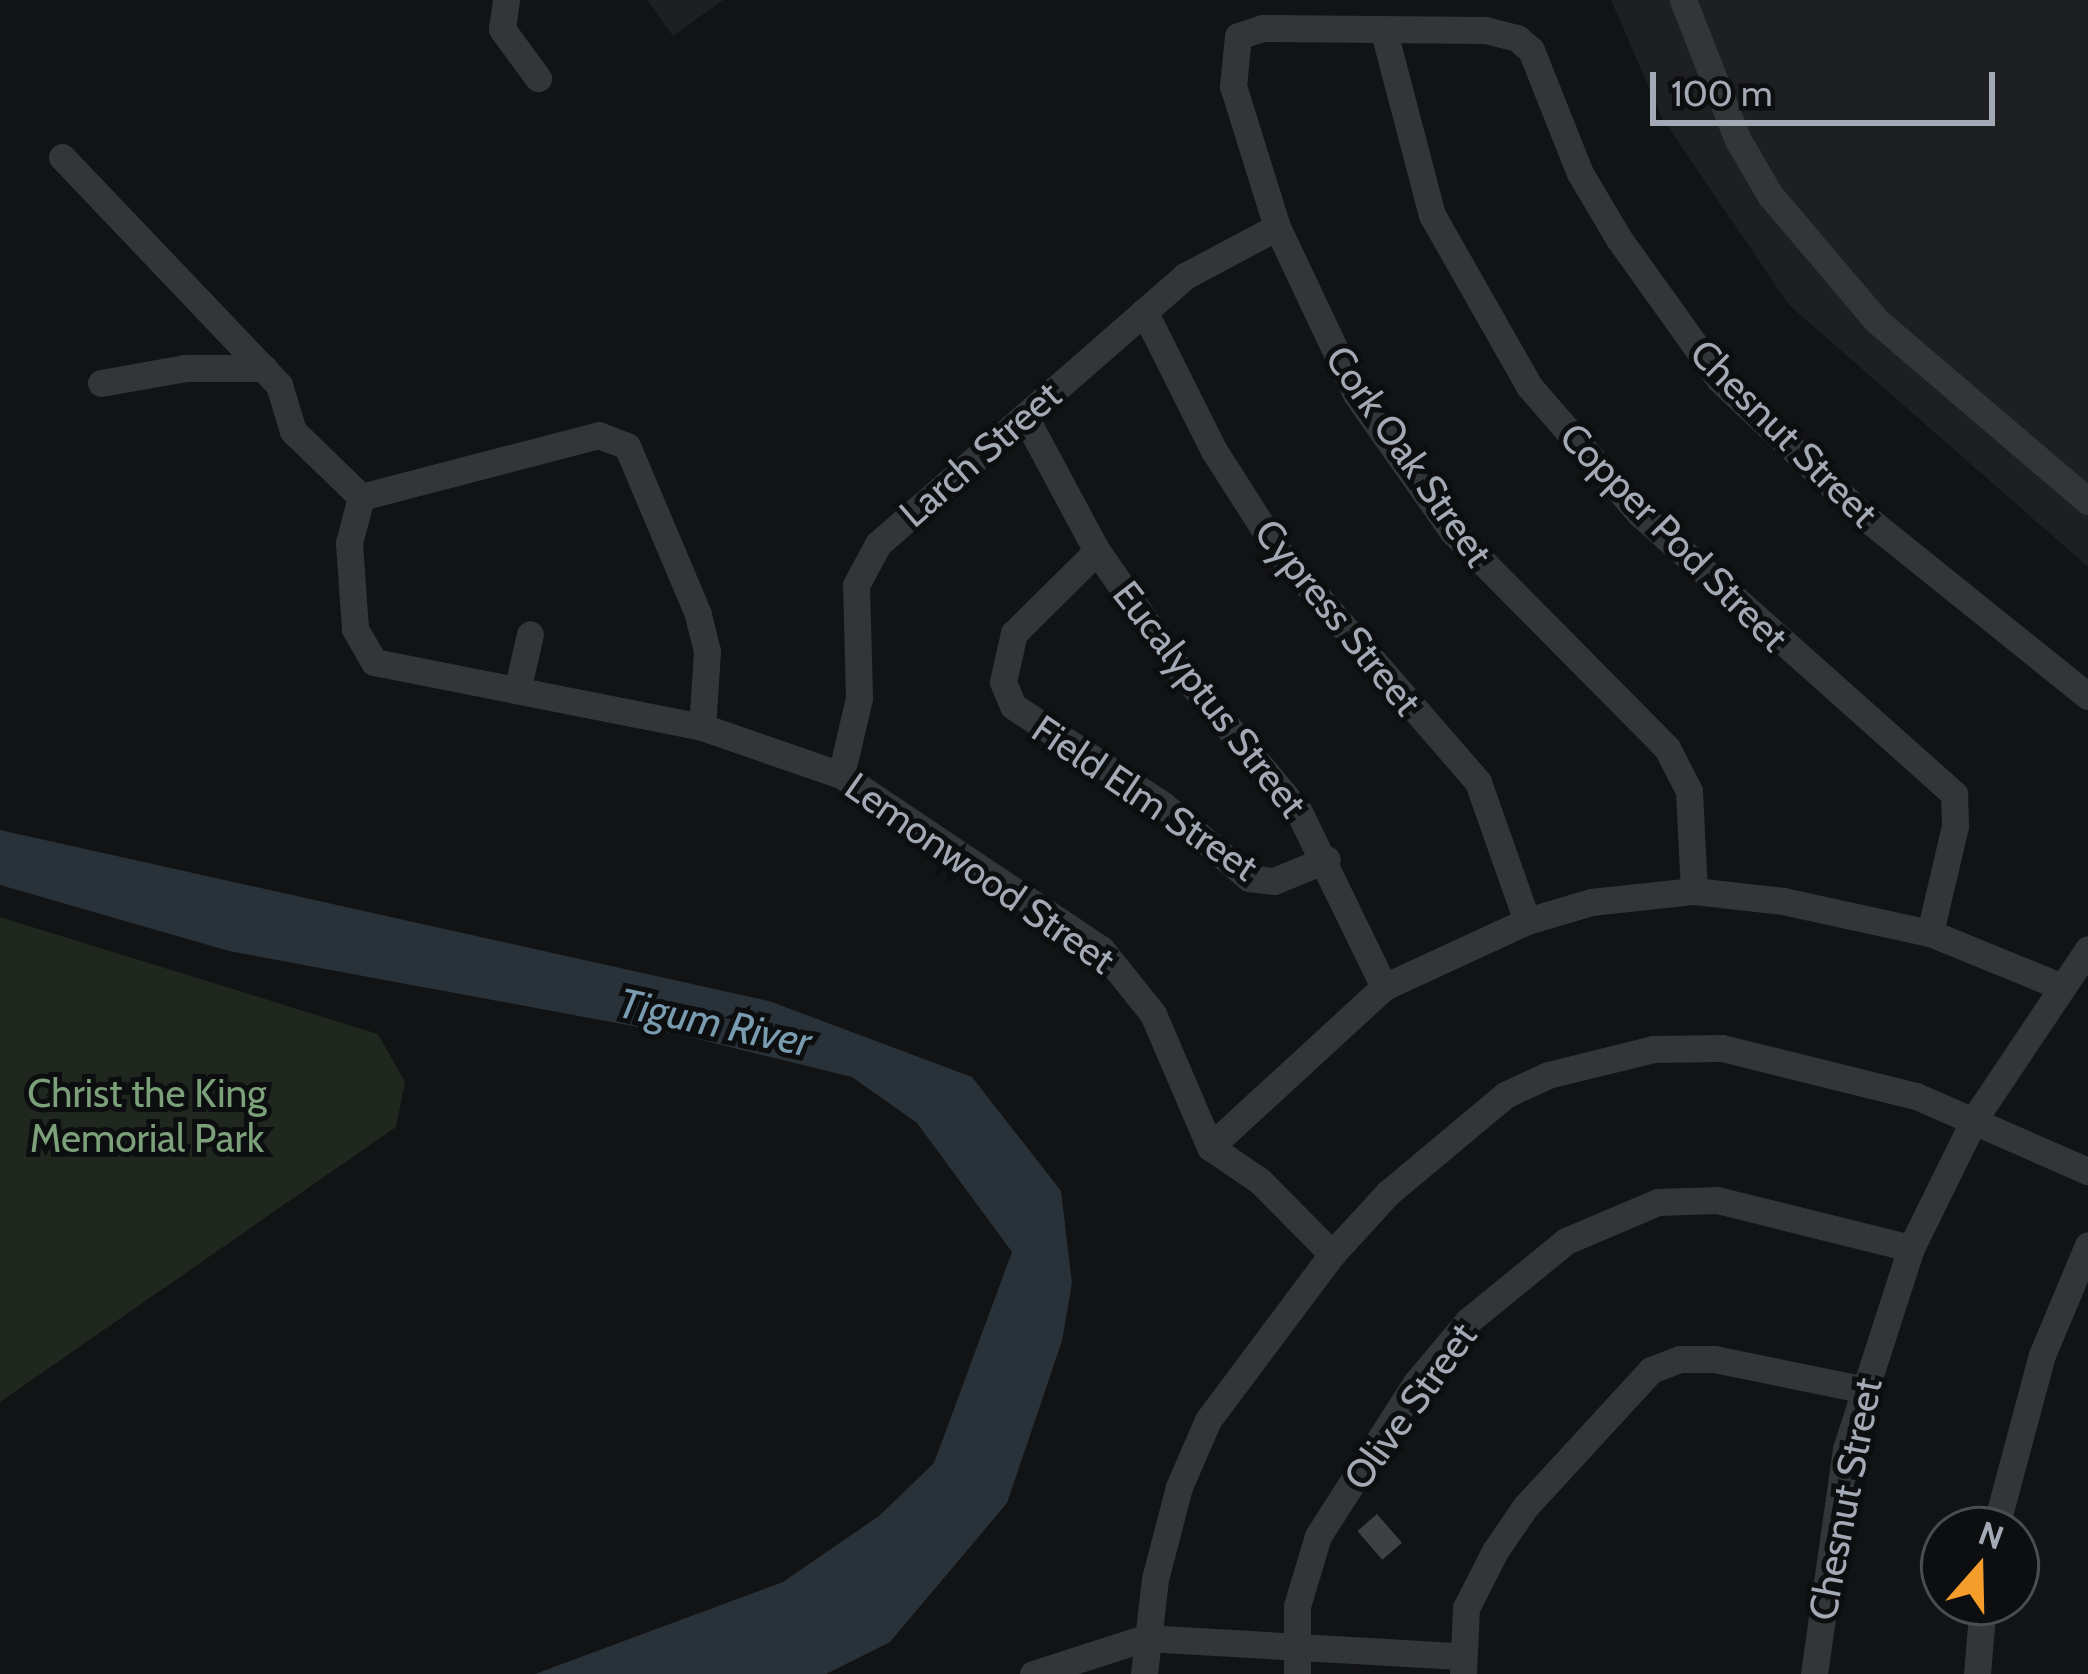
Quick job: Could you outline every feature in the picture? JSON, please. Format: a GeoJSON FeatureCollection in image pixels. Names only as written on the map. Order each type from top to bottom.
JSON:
{"type":"FeatureCollection","features":[{"type":"Feature","properties":{"kind":"street"},"geometry":{"type":"LineString","coordinates":[[506,0],[502,29],[538,78]]}},
{"type":"Feature","properties":{"kind":"street"},"geometry":{"type":"LineString","coordinates":[[1683,0],[1738,140],[1802,234],[1877,321],[2088,501]]}},
{"type":"Feature","properties":{"kind":"street","name":"Cork Oak Street"},"geometry":{"type":"LineString","coordinates":[[1384,32],[1262,28],[1238,36],[1233,86],[1276,227],[1355,394],[1453,532],[1674,759],[1689,791],[1694,891]]}},
{"type":"Feature","properties":{"kind":"street","name":"Chesnut Street"},"geometry":{"type":"LineString","coordinates":[[1384,32],[1502,32],[1531,50],[1580,173],[1661,303],[1720,380],[1865,517],[2088,696]]}},
{"type":"Feature","properties":{"kind":"street","name":"Copper Pod Street"},"geometry":{"type":"LineString","coordinates":[[1384,32],[1410,155],[1432,215],[1529,386],[1640,514],[1954,794],[1955,826],[1930,933]]}},
{"type":"Feature","properties":{"kind":"street"},"geometry":{"type":"LineString","coordinates":[[62,157],[279,385],[293,431],[361,497],[599,435],[627,446],[698,614],[707,650],[702,727]]}},
{"type":"Feature","properties":{"kind":"street","name":"Larch Street"},"geometry":{"type":"LineString","coordinates":[[841,776],[859,698],[854,608],[866,562],[904,518],[1144,311],[1214,256],[1276,227]]}},
{"type":"Feature","properties":{"kind":"street","name":"Cypress Street"},"geometry":{"type":"LineString","coordinates":[[1144,311],[1214,449],[1278,551],[1478,782],[1527,921]]}},
{"type":"Feature","properties":{"kind":"street"},"geometry":{"type":"LineString","coordinates":[[101,383],[185,368],[264,368]]}},
{"type":"Feature","properties":{"kind":"street","name":"Eucalyptus Street"},"geometry":{"type":"LineString","coordinates":[[1025,417],[1097,551],[1327,859],[1384,987]]}},
{"type":"Feature","properties":{"kind":"street","name":"Lemonwood Street"},"geometry":{"type":"LineString","coordinates":[[361,497],[350,542],[362,650],[393,669],[518,687],[702,727],[841,776],[1101,949],[1126,974],[1183,1074],[1210,1147]]}},
{"type":"Feature","properties":{"kind":"street","name":"Field Elm Street"},"geometry":{"type":"LineString","coordinates":[[1097,551],[1014,633],[1003,682],[1013,706],[1162,805],[1249,878],[1274,881],[1327,859]]}},
{"type":"Feature","properties":{"kind":"street"},"geometry":{"type":"LineString","coordinates":[[518,687],[530,634]]}},
{"type":"Feature","properties":{"kind":"street"},"geometry":{"type":"LineString","coordinates":[[1332,1255],[1260,1181],[1210,1147],[1384,987],[1527,921],[1613,898],[1694,891],[1930,933],[2060,986]]}},
{"type":"Feature","properties":{"kind":"street","name":"Chesnut Street"},"geometry":{"type":"LineString","coordinates":[[1814,1674],[1836,1500],[1861,1389],[1911,1248],[1975,1118],[2088,949]]}},
{"type":"Feature","properties":{"kind":"street"},"geometry":{"type":"LineString","coordinates":[[1144,1674],[1145,1638],[1179,1486],[1208,1420],[1332,1255],[1388,1193],[1505,1095],[1548,1075],[1653,1049],[1784,1057],[1975,1118],[2088,1172]]}},
{"type":"Feature","properties":{"kind":"street","name":"Olive Street"},"geometry":{"type":"LineString","coordinates":[[1297,1674],[1294,1642],[1318,1536],[1416,1383],[1468,1321],[1566,1241],[1637,1208],[1717,1200],[1911,1248]]}},
{"type":"Feature","properties":{"kind":"street"},"geometry":{"type":"LineString","coordinates":[[2001,1506],[2042,1355],[2088,1245]]}},
{"type":"Feature","properties":{"kind":"street"},"geometry":{"type":"LineString","coordinates":[[1034,1674],[1145,1638],[1294,1642],[1461,1665],[1466,1608],[1495,1551],[1525,1507],[1651,1370],[1714,1359],[1861,1389]]}},
{"type":"Feature","properties":{"kind":"street"},"geometry":{"type":"LineString","coordinates":[[1977,1674],[1981,1626]]}},
{"type":"Feature","properties":{"kind":"shaded area"},"geometry":{"type":"Polygon","coordinates":[[[647,0],[723,0],[673,36],[647,0]]]}},
{"type":"Feature","properties":{"kind":"shaded area"},"geometry":{"type":"Polygon","coordinates":[[[1611,0],[2088,0],[2088,567],[1789,305],[1662,118],[1611,0]]]}},
{"type":"Feature","properties":{"kind":"green space","name":"Christ the King Memorial Park"},"geometry":{"type":"Polygon","coordinates":[[[0,917],[378,1034],[405,1082],[396,1127],[0,1402],[0,917]]]}},
{"type":"Feature","properties":{"kind":"water","name":"Tigum River"},"geometry":{"type":"Polygon","coordinates":[[[0,830],[769,1001],[972,1077],[1061,1191],[1072,1283],[1062,1341],[1007,1503],[890,1642],[826,1674],[535,1674],[783,1582],[879,1516],[934,1463],[1012,1252],[917,1123],[852,1077],[681,1035],[229,951],[0,885],[0,830]]]}},
{"type":"Feature","properties":{"kind":"building"},"geometry":{"type":"Polygon","coordinates":[[[1377,1514],[1402,1543],[1382,1560],[1357,1531],[1377,1514]]]}}]}
